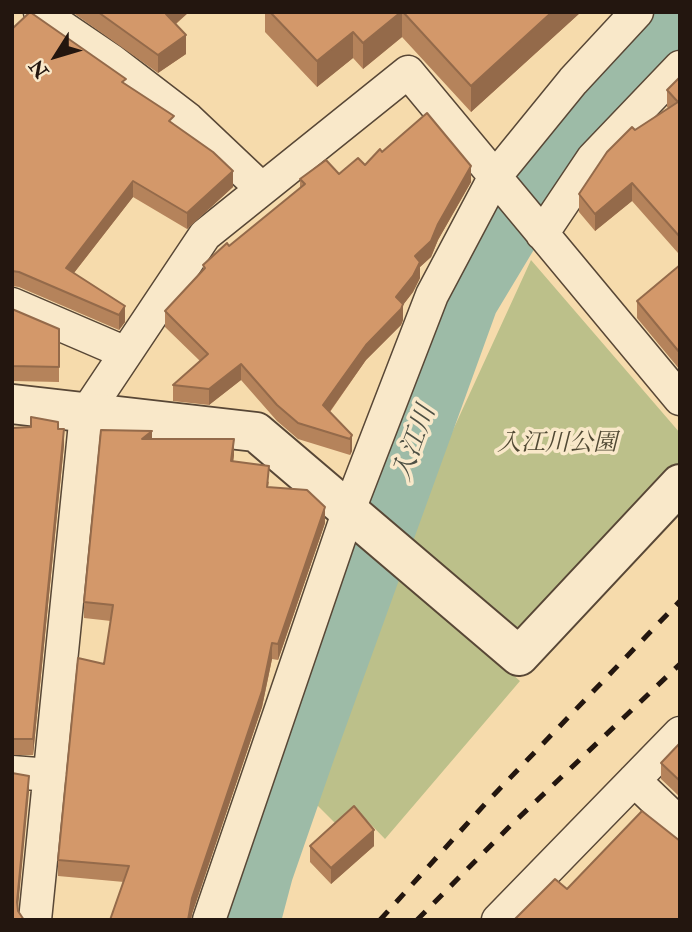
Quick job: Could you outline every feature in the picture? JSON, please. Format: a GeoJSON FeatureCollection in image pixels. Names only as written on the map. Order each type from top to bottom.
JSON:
{"type":"FeatureCollection","features":[{"type":"Feature","properties":{"kind":"street"},"geometry":{"type":"LineString","coordinates":[[40,12],[111,60],[188,119],[262,189]]}},
{"type":"Feature","properties":{"kind":"street"},"geometry":{"type":"LineString","coordinates":[[209,920],[351,512],[432,295],[499,184],[573,81],[637,12]]}},
{"type":"Feature","properties":{"kind":"street"},"geometry":{"type":"LineString","coordinates":[[542,234],[593,158],[680,67]]}},
{"type":"Feature","properties":{"kind":"street"},"geometry":{"type":"LineString","coordinates":[[36,920],[86,413],[205,234],[408,72],[680,399]]}},
{"type":"Feature","properties":{"kind":"street"},"geometry":{"type":"LineString","coordinates":[[12,304],[126,353]]}},
{"type":"Feature","properties":{"kind":"street"},"geometry":{"type":"LineString","coordinates":[[12,404],[256,432],[519,656],[680,484]]}},
{"type":"Feature","properties":{"kind":"street"},"geometry":{"type":"LineString","coordinates":[[498,920],[680,733]]}},
{"type":"Feature","properties":{"kind":"street"},"geometry":{"type":"LineString","coordinates":[[12,772],[50,775]]}},
{"type":"Feature","properties":{"kind":"street"},"geometry":{"type":"LineString","coordinates":[[634,780],[680,824]]}},
{"type":"Feature","properties":{"kind":"green space","name":"入江川公園"},"geometry":{"type":"Polygon","coordinates":[[[531,260],[680,433],[680,464],[523,628],[504,625],[403,539],[531,260]]]}},
{"type":"Feature","properties":{"kind":"green space"},"geometry":{"type":"Polygon","coordinates":[[[387,564],[520,681],[385,839],[355,808],[335,823],[301,789],[387,564]]]}},
{"type":"Feature","properties":{"kind":"building"},"geometry":{"type":"Polygon","coordinates":[[[30,12],[126,79],[122,82],[174,116],[169,121],[213,152],[233,171],[187,213],[133,181],[66,268],[125,306],[119,315],[12,271],[12,29],[30,12]]]}},
{"type":"Feature","properties":{"kind":"building"},"geometry":{"type":"Polygon","coordinates":[[[98,12],[168,12],[166,14],[186,35],[158,55],[98,12]]]}},
{"type":"Feature","properties":{"kind":"building"},"geometry":{"type":"Polygon","coordinates":[[[270,12],[401,12],[363,43],[353,32],[317,61],[270,12]]]}},
{"type":"Feature","properties":{"kind":"building"},"geometry":{"type":"Polygon","coordinates":[[[403,12],[552,12],[471,86],[403,12]]]}},
{"type":"Feature","properties":{"kind":"building"},"geometry":{"type":"Polygon","coordinates":[[[680,77],[680,237],[632,183],[595,214],[579,194],[607,152],[632,127],[635,130],[678,102],[667,90],[680,77]]]}},
{"type":"Feature","properties":{"kind":"building"},"geometry":{"type":"Polygon","coordinates":[[[427,113],[471,166],[431,241],[415,256],[420,262],[413,276],[396,297],[403,304],[401,309],[366,345],[323,405],[352,435],[350,439],[298,423],[277,405],[241,364],[209,389],[173,385],[208,354],[165,311],[205,268],[203,265],[227,243],[229,246],[305,184],[300,179],[326,160],[339,174],[358,158],[365,165],[380,149],[382,152],[427,113]]]}},
{"type":"Feature","properties":{"kind":"building"},"geometry":{"type":"Polygon","coordinates":[[[680,265],[680,353],[637,301],[680,265]]]}},
{"type":"Feature","properties":{"kind":"building"},"geometry":{"type":"Polygon","coordinates":[[[12,309],[59,329],[59,367],[12,366],[12,309]]]}},
{"type":"Feature","properties":{"kind":"building"},"geometry":{"type":"Polygon","coordinates":[[[31,417],[58,422],[58,429],[64,429],[33,739],[12,739],[12,428],[31,427],[31,417]]]}},
{"type":"Feature","properties":{"kind":"building"},"geometry":{"type":"Polygon","coordinates":[[[101,430],[152,431],[142,439],[234,439],[231,461],[269,466],[267,487],[307,490],[325,507],[278,644],[272,643],[262,691],[192,898],[188,920],[110,920],[129,866],[58,860],[78,658],[104,664],[113,605],[84,602],[101,430]]]}},
{"type":"Feature","properties":{"kind":"building"},"geometry":{"type":"Polygon","coordinates":[[[680,743],[680,781],[661,763],[680,743]]]}},
{"type":"Feature","properties":{"kind":"building"},"geometry":{"type":"Polygon","coordinates":[[[12,773],[29,776],[17,902],[18,911],[24,920],[12,920],[12,773]]]}},
{"type":"Feature","properties":{"kind":"building"},"geometry":{"type":"Polygon","coordinates":[[[354,806],[374,830],[331,868],[310,846],[354,806]]]}},
{"type":"Feature","properties":{"kind":"building"},"geometry":{"type":"Polygon","coordinates":[[[642,811],[680,841],[680,920],[514,920],[555,879],[567,889],[642,811]]]}},
{"type":"Feature","properties":{"kind":"waterway","name":"入江川"},"geometry":{"type":"LineString","coordinates":[[250,920],[263,871],[305,750],[468,300],[557,152],[680,23]]}},
{"type":"Feature","properties":{"kind":"railway"},"geometry":{"type":"LineString","coordinates":[[380,920],[485,804],[680,601]]}},
{"type":"Feature","properties":{"kind":"railway"},"geometry":{"type":"LineString","coordinates":[[417,920],[508,828],[680,664]]}}]}
